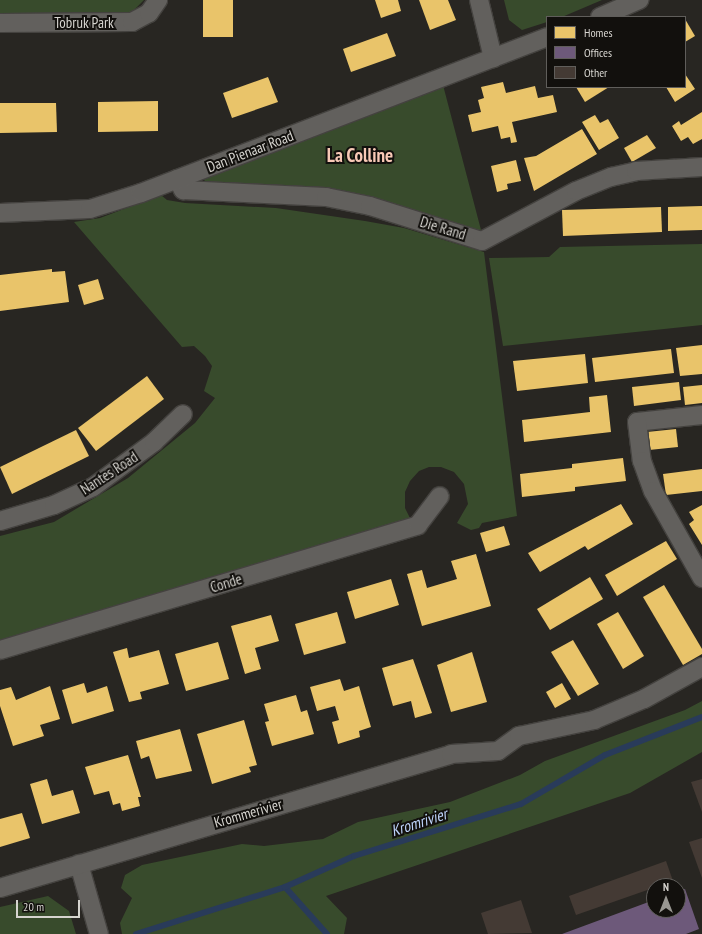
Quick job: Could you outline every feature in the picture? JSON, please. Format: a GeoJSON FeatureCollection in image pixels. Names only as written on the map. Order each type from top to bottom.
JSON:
{"type":"FeatureCollection","features":[{"type":"Feature","properties":{"kind":"street","name":"Tobruk Park"},"geometry":{"type":"LineString","coordinates":[[0,24],[132,22],[150,14],[158,0]]}},
{"type":"Feature","properties":{"kind":"street"},"geometry":{"type":"LineString","coordinates":[[479,0],[492,58]]}},
{"type":"Feature","properties":{"kind":"street"},"geometry":{"type":"LineString","coordinates":[[602,16],[639,0]]}},
{"type":"Feature","properties":{"kind":"street","name":"Dan Pienaar Road"},"geometry":{"type":"LineString","coordinates":[[0,213],[90,209],[177,179],[546,37]]}},
{"type":"Feature","properties":{"kind":"street","name":"Die Rand"},"geometry":{"type":"LineString","coordinates":[[177,179],[183,190],[320,196],[370,206],[482,241],[576,191],[611,177],[636,171],[702,167]]}},
{"type":"Feature","properties":{"kind":"street","name":"Nantes Road"},"geometry":{"type":"LineString","coordinates":[[0,521],[54,505],[93,487],[154,442],[182,414]]}},
{"type":"Feature","properties":{"kind":"street"},"geometry":{"type":"LineString","coordinates":[[702,415],[637,422],[642,461],[653,491],[702,578]]}},
{"type":"Feature","properties":{"kind":"street","name":"Conde"},"geometry":{"type":"LineString","coordinates":[[0,650],[418,525],[440,496]]}},
{"type":"Feature","properties":{"kind":"street","name":"Krommerivier"},"geometry":{"type":"LineString","coordinates":[[0,888],[450,754],[498,751],[519,736],[594,720],[644,699],[702,667]]}},
{"type":"Feature","properties":{"kind":"street"},"geometry":{"type":"LineString","coordinates":[[79,864],[100,934]]}},
{"type":"Feature","properties":{"kind":"green space"},"geometry":{"type":"Polygon","coordinates":[[[0,0],[144,0],[132,12],[0,14],[0,0]]]}},
{"type":"Feature","properties":{"kind":"green space"},"geometry":{"type":"Polygon","coordinates":[[[504,0],[602,0],[564,16],[546,16],[546,22],[522,30],[509,20],[504,0]]]}},
{"type":"Feature","properties":{"kind":"green space"},"geometry":{"type":"Polygon","coordinates":[[[443,85],[481,230],[464,233],[441,222],[204,183],[205,178],[443,85]]]}},
{"type":"Feature","properties":{"kind":"green space"},"geometry":{"type":"Polygon","coordinates":[[[161,195],[167,200],[185,203],[276,208],[365,221],[404,228],[484,252],[517,516],[482,523],[479,528],[471,530],[457,523],[468,504],[464,484],[454,472],[441,467],[429,467],[419,471],[410,481],[405,492],[405,508],[410,518],[0,640],[0,536],[54,522],[128,478],[195,423],[215,398],[204,391],[212,366],[205,356],[194,346],[182,347],[74,222],[100,218],[161,195]]]}},
{"type":"Feature","properties":{"kind":"green space"},"geometry":{"type":"Polygon","coordinates":[[[702,244],[702,325],[503,346],[489,258],[549,257],[560,247],[702,244]]]}},
{"type":"Feature","properties":{"kind":"green space"},"geometry":{"type":"Polygon","coordinates":[[[702,701],[702,752],[630,793],[326,896],[347,918],[344,934],[122,934],[120,923],[132,898],[121,888],[125,875],[142,865],[242,844],[264,846],[323,839],[358,822],[450,802],[520,775],[545,761],[685,710],[702,701]]]}},
{"type":"Feature","properties":{"kind":"green space"},"geometry":{"type":"Polygon","coordinates":[[[48,896],[69,911],[76,934],[0,934],[0,907],[48,896]]]}},
{"type":"Feature","properties":{"kind":"building: Homes"},"geometry":{"type":"Polygon","coordinates":[[[203,0],[233,0],[233,37],[203,37],[203,0]]]}},
{"type":"Feature","properties":{"kind":"building: Homes"},"geometry":{"type":"Polygon","coordinates":[[[375,0],[398,0],[401,11],[381,18],[375,0]]]}},
{"type":"Feature","properties":{"kind":"building: Homes"},"geometry":{"type":"Polygon","coordinates":[[[419,0],[448,0],[456,20],[430,30],[419,0]]]}},
{"type":"Feature","properties":{"kind":"building: Homes"},"geometry":{"type":"Polygon","coordinates":[[[686,21],[695,36],[686,41],[686,21]]]}},
{"type":"Feature","properties":{"kind":"building: Homes"},"geometry":{"type":"Polygon","coordinates":[[[387,33],[396,56],[351,72],[343,49],[387,33]]]}},
{"type":"Feature","properties":{"kind":"building: Homes"},"geometry":{"type":"Polygon","coordinates":[[[686,76],[695,89],[675,102],[667,88],[686,88],[686,76]]]}},
{"type":"Feature","properties":{"kind":"building: Homes"},"geometry":{"type":"Polygon","coordinates":[[[268,77],[278,102],[232,118],[223,93],[268,77]]]}},
{"type":"Feature","properties":{"kind":"building: Homes"},"geometry":{"type":"Polygon","coordinates":[[[503,82],[506,93],[535,86],[538,98],[553,95],[557,112],[512,122],[517,142],[511,143],[510,137],[501,139],[498,126],[472,132],[468,115],[481,112],[478,100],[484,98],[481,87],[503,82]]]}},
{"type":"Feature","properties":{"kind":"building: Homes"},"geometry":{"type":"Polygon","coordinates":[[[577,88],[607,88],[585,102],[577,88]]]}},
{"type":"Feature","properties":{"kind":"building: Homes"},"geometry":{"type":"Polygon","coordinates":[[[158,101],[158,131],[98,132],[98,102],[158,101]]]}},
{"type":"Feature","properties":{"kind":"building: Homes"},"geometry":{"type":"Polygon","coordinates":[[[0,103],[56,103],[57,132],[0,133],[0,103]]]}},
{"type":"Feature","properties":{"kind":"building: Homes"},"geometry":{"type":"Polygon","coordinates":[[[702,112],[702,139],[693,144],[688,137],[681,141],[672,126],[679,121],[681,125],[702,112]]]}},
{"type":"Feature","properties":{"kind":"building: Homes"},"geometry":{"type":"Polygon","coordinates":[[[595,115],[600,123],[608,119],[619,138],[599,150],[582,122],[595,115]]]}},
{"type":"Feature","properties":{"kind":"building: Homes"},"geometry":{"type":"Polygon","coordinates":[[[582,129],[597,154],[534,191],[524,158],[536,156],[582,129]]]}},
{"type":"Feature","properties":{"kind":"building: Homes"},"geometry":{"type":"Polygon","coordinates":[[[647,135],[656,148],[632,162],[624,148],[647,135]]]}},
{"type":"Feature","properties":{"kind":"building: Homes"},"geometry":{"type":"Polygon","coordinates":[[[516,160],[521,181],[507,184],[508,189],[497,192],[491,166],[516,160]]]}},
{"type":"Feature","properties":{"kind":"building: Homes"},"geometry":{"type":"Polygon","coordinates":[[[702,206],[702,230],[668,231],[668,207],[702,206]]]}},
{"type":"Feature","properties":{"kind":"building: Homes"},"geometry":{"type":"Polygon","coordinates":[[[661,207],[662,232],[563,236],[562,210],[661,207]]]}},
{"type":"Feature","properties":{"kind":"building: Homes"},"geometry":{"type":"Polygon","coordinates":[[[52,269],[52,272],[65,271],[69,302],[0,311],[0,275],[52,269]]]}},
{"type":"Feature","properties":{"kind":"building: Homes"},"geometry":{"type":"Polygon","coordinates":[[[98,279],[104,299],[84,305],[78,285],[98,279]]]}},
{"type":"Feature","properties":{"kind":"building: Homes"},"geometry":{"type":"Polygon","coordinates":[[[702,345],[702,374],[680,376],[676,348],[702,345]]]}},
{"type":"Feature","properties":{"kind":"building: Homes"},"geometry":{"type":"Polygon","coordinates":[[[671,349],[674,373],[595,382],[592,358],[671,349]]]}},
{"type":"Feature","properties":{"kind":"building: Homes"},"geometry":{"type":"Polygon","coordinates":[[[585,354],[588,383],[517,391],[513,361],[585,354]]]}},
{"type":"Feature","properties":{"kind":"building: Homes"},"geometry":{"type":"Polygon","coordinates":[[[147,376],[164,399],[96,451],[78,428],[147,376]]]}},
{"type":"Feature","properties":{"kind":"building: Homes"},"geometry":{"type":"Polygon","coordinates":[[[679,382],[681,400],[634,406],[632,387],[679,382]]]}},
{"type":"Feature","properties":{"kind":"building: Homes"},"geometry":{"type":"Polygon","coordinates":[[[702,385],[702,403],[685,405],[683,387],[702,385]]]}},
{"type":"Feature","properties":{"kind":"building: Homes"},"geometry":{"type":"Polygon","coordinates":[[[607,395],[611,432],[524,442],[522,420],[590,412],[589,397],[607,395]]]}},
{"type":"Feature","properties":{"kind":"building: Homes"},"geometry":{"type":"Polygon","coordinates":[[[676,429],[678,447],[649,450],[647,432],[676,429]]]}},
{"type":"Feature","properties":{"kind":"building: Homes"},"geometry":{"type":"Polygon","coordinates":[[[76,430],[89,456],[12,494],[0,467],[76,430]]]}},
{"type":"Feature","properties":{"kind":"building: Homes"},"geometry":{"type":"Polygon","coordinates":[[[623,458],[626,481],[575,487],[575,491],[522,497],[520,474],[572,468],[572,464],[623,458]]]}},
{"type":"Feature","properties":{"kind":"building: Homes"},"geometry":{"type":"Polygon","coordinates":[[[702,469],[702,491],[666,495],[663,474],[702,469]]]}},
{"type":"Feature","properties":{"kind":"building: Homes"},"geometry":{"type":"Polygon","coordinates":[[[621,504],[633,524],[588,550],[585,546],[540,572],[528,553],[621,504]]]}},
{"type":"Feature","properties":{"kind":"building: Homes"},"geometry":{"type":"Polygon","coordinates":[[[702,505],[702,545],[689,524],[694,520],[689,512],[702,505]]]}},
{"type":"Feature","properties":{"kind":"building: Homes"},"geometry":{"type":"Polygon","coordinates":[[[504,526],[510,545],[486,552],[480,533],[504,526]]]}},
{"type":"Feature","properties":{"kind":"building: Homes"},"geometry":{"type":"Polygon","coordinates":[[[666,541],[677,559],[617,596],[605,575],[666,541]]]}},
{"type":"Feature","properties":{"kind":"building: Homes"},"geometry":{"type":"Polygon","coordinates":[[[476,554],[491,606],[422,626],[407,574],[422,570],[427,588],[457,579],[451,561],[476,554]]]}},
{"type":"Feature","properties":{"kind":"building: Homes"},"geometry":{"type":"Polygon","coordinates":[[[590,577],[603,599],[550,630],[537,609],[590,577]]]}},
{"type":"Feature","properties":{"kind":"building: Homes"},"geometry":{"type":"Polygon","coordinates":[[[391,579],[399,605],[355,619],[347,592],[391,579]]]}},
{"type":"Feature","properties":{"kind":"building: Homes"},"geometry":{"type":"Polygon","coordinates":[[[664,585],[702,649],[702,654],[683,665],[643,597],[664,585]]]}},
{"type":"Feature","properties":{"kind":"building: Homes"},"geometry":{"type":"Polygon","coordinates":[[[337,612],[346,643],[304,655],[295,624],[337,612]]]}},
{"type":"Feature","properties":{"kind":"building: Homes"},"geometry":{"type":"Polygon","coordinates":[[[618,612],[644,656],[623,669],[597,624],[618,612]]]}},
{"type":"Feature","properties":{"kind":"building: Homes"},"geometry":{"type":"Polygon","coordinates":[[[271,615],[279,641],[255,648],[261,669],[245,674],[231,626],[271,615]]]}},
{"type":"Feature","properties":{"kind":"building: Homes"},"geometry":{"type":"Polygon","coordinates":[[[573,640],[599,684],[578,696],[551,652],[573,640]]]}},
{"type":"Feature","properties":{"kind":"building: Homes"},"geometry":{"type":"Polygon","coordinates":[[[218,642],[229,679],[186,691],[175,654],[218,642]]]}},
{"type":"Feature","properties":{"kind":"building: Homes"},"geometry":{"type":"Polygon","coordinates":[[[127,648],[129,658],[159,650],[169,684],[140,692],[142,699],[129,702],[113,652],[127,648]]]}},
{"type":"Feature","properties":{"kind":"building: Homes"},"geometry":{"type":"Polygon","coordinates":[[[472,652],[487,702],[451,712],[437,665],[472,652]]]}},
{"type":"Feature","properties":{"kind":"building: Homes"},"geometry":{"type":"Polygon","coordinates":[[[413,659],[432,713],[415,718],[411,701],[393,706],[382,668],[413,659]]]}},
{"type":"Feature","properties":{"kind":"building: Homes"},"geometry":{"type":"Polygon","coordinates":[[[340,679],[344,691],[359,686],[371,727],[359,731],[360,737],[338,744],[332,722],[339,720],[335,706],[317,711],[310,687],[340,679]]]}},
{"type":"Feature","properties":{"kind":"building: Homes"},"geometry":{"type":"Polygon","coordinates":[[[84,683],[87,693],[107,686],[114,711],[72,724],[62,690],[84,683]]]}},
{"type":"Feature","properties":{"kind":"building: Homes"},"geometry":{"type":"Polygon","coordinates":[[[562,683],[571,699],[555,708],[546,692],[562,683]]]}},
{"type":"Feature","properties":{"kind":"building: Homes"},"geometry":{"type":"Polygon","coordinates":[[[50,686],[60,719],[40,725],[44,736],[13,746],[0,706],[0,690],[11,687],[16,700],[50,686]]]}},
{"type":"Feature","properties":{"kind":"building: Homes"},"geometry":{"type":"Polygon","coordinates":[[[296,695],[301,712],[307,710],[314,734],[272,746],[265,722],[269,721],[264,704],[296,695]]]}},
{"type":"Feature","properties":{"kind":"building: Homes"},"geometry":{"type":"Polygon","coordinates":[[[244,720],[257,765],[249,767],[251,772],[212,784],[197,734],[244,720]]]}},
{"type":"Feature","properties":{"kind":"building: Homes"},"geometry":{"type":"Polygon","coordinates":[[[180,729],[192,771],[156,779],[149,756],[141,759],[136,741],[180,729]]]}},
{"type":"Feature","properties":{"kind":"building: Homes"},"geometry":{"type":"Polygon","coordinates":[[[128,755],[141,797],[138,797],[140,806],[122,811],[120,803],[113,805],[109,791],[94,795],[85,767],[128,755]]]}},
{"type":"Feature","properties":{"kind":"building: Homes"},"geometry":{"type":"Polygon","coordinates":[[[47,779],[52,796],[73,790],[80,813],[42,824],[30,784],[47,779]]]}},
{"type":"Feature","properties":{"kind":"building: Homes"},"geometry":{"type":"Polygon","coordinates":[[[22,813],[30,838],[0,847],[0,819],[22,813]]]}},
{"type":"Feature","properties":{"kind":"building: Offices"},"geometry":{"type":"Polygon","coordinates":[[[686,892],[699,929],[686,934],[562,934],[646,903],[646,918],[686,918],[686,892]]]}},
{"type":"Feature","properties":{"kind":"building: Other"},"geometry":{"type":"Polygon","coordinates":[[[702,779],[702,812],[691,782],[702,779]]]}},
{"type":"Feature","properties":{"kind":"building: Other"},"geometry":{"type":"Polygon","coordinates":[[[702,838],[702,878],[689,842],[702,838]]]}},
{"type":"Feature","properties":{"kind":"building: Other"},"geometry":{"type":"Polygon","coordinates":[[[666,861],[672,878],[646,878],[646,890],[576,915],[569,896],[666,861]]]}},
{"type":"Feature","properties":{"kind":"building: Other"},"geometry":{"type":"Polygon","coordinates":[[[521,900],[532,933],[488,934],[481,913],[521,900]]]}},
{"type":"Feature","properties":{"kind":"waterway","name":"Kromrivier"},"geometry":{"type":"LineString","coordinates":[[136,934],[285,887],[354,856],[521,804],[605,755],[702,717]]}},
{"type":"Feature","properties":{"kind":"waterway"},"geometry":{"type":"LineString","coordinates":[[285,887],[327,934]]}},
{"type":"Feature","properties":{"kind":"district","name":"La Colline"},"geometry":{"type":"Point","coordinates":[360,156]}}]}
